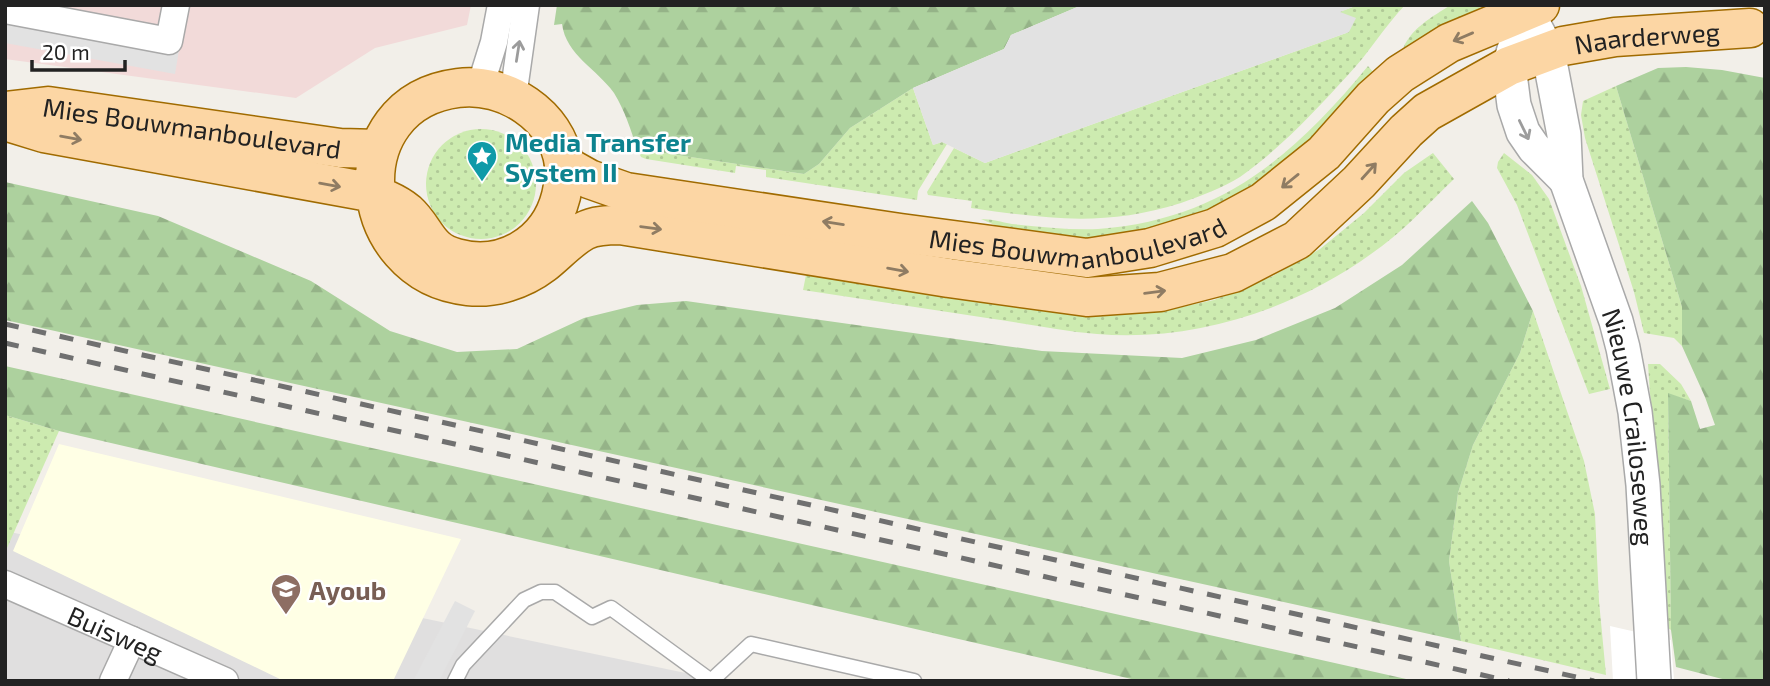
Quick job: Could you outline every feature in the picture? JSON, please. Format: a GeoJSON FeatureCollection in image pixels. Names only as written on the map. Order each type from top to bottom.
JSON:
{"type":"FeatureCollection","features":[{"type":"Feature","properties":{"kind":"main road","name":"Naarderweg"},"geometry":{"type":"LineString","coordinates":[[1669,5],[1757,30]]}},
{"type":"Feature","properties":{"kind":"main road","name":"Mies Bouwmanboulevard"},"geometry":{"type":"LineString","coordinates":[[564,165],[589,179],[626,192],[887,231],[1087,258],[1150,248],[1215,228],[1263,202],[1324,153],[1373,98],[1400,74],[1449,43],[1530,7]]}},
{"type":"Feature","properties":{"kind":"main road","name":"Naarderweg"},"geometry":{"type":"LineString","coordinates":[[1509,66],[1563,46],[1615,37],[1757,30]]}},
{"type":"Feature","properties":{"kind":"main road","name":"Mies Bouwmanboulevard"},"geometry":{"type":"LineString","coordinates":[[5,121],[44,133],[364,191],[375,195],[387,231],[411,262],[426,273],[467,286],[489,286],[527,275],[584,231],[609,225],[651,228],[948,278],[1087,297],[1160,292],[1233,273],[1297,240],[1359,182],[1427,111],[1509,66]]}},
{"type":"Feature","properties":{"kind":"main road"},"geometry":{"type":"LineString","coordinates":[[460,87],[497,92],[539,116],[551,131],[564,165],[564,185],[559,204],[541,235],[529,246],[508,257],[486,262],[452,257],[435,248],[406,211],[375,195],[373,176],[379,149],[402,114],[426,97],[460,87]]}},
{"type":"Feature","properties":{"kind":"main road","name":"Mies Bouwmanboulevard"},"geometry":{"type":"LineString","coordinates":[[5,111],[48,107],[340,148],[379,149]]}},
{"type":"Feature","properties":{"kind":"street"},"geometry":{"type":"LineString","coordinates":[[5,10],[169,41],[176,5]]}},
{"type":"Feature","properties":{"kind":"street"},"geometry":{"type":"LineString","coordinates":[[497,92],[494,42],[501,5]]}},
{"type":"Feature","properties":{"kind":"street"},"geometry":{"type":"LineString","coordinates":[[497,92],[526,5]]}},
{"type":"Feature","properties":{"kind":"street"},"geometry":{"type":"LineString","coordinates":[[1509,66],[1530,7]]}},
{"type":"Feature","properties":{"kind":"street","name":"Nieuwe Crailoseweg"},"geometry":{"type":"LineString","coordinates":[[1530,7],[1548,51],[1564,135],[1566,180],[1616,321],[1626,361],[1643,485],[1654,681]]}},
{"type":"Feature","properties":{"kind":"street","name":"Nieuwe Crailoseweg"},"geometry":{"type":"LineString","coordinates":[[1509,66],[1514,105],[1522,132],[1566,180]]}},
{"type":"Feature","properties":{"kind":"street","name":"Buisweg"},"geometry":{"type":"LineString","coordinates":[[5,584],[132,640],[187,673],[225,681]]}},
{"type":"Feature","properties":{"kind":"street"},"geometry":{"type":"LineString","coordinates":[[113,681],[132,640]]}},
{"type":"Feature","properties":{"kind":"lane"},"geometry":{"type":"LineString","coordinates":[[454,681],[463,665],[524,600],[541,592],[555,592],[592,617],[611,608],[711,681],[751,644],[914,681]]}},
{"type":"Feature","properties":{"kind":"shaded area"},"geometry":{"type":"Polygon","coordinates":[[[5,5],[471,5],[467,25],[375,48],[296,98],[5,59],[5,5]]]}},
{"type":"Feature","properties":{"kind":"shaded area"},"geometry":{"type":"Polygon","coordinates":[[[1082,5],[1358,5],[1340,12],[1356,18],[1349,32],[985,163],[942,142],[933,145],[913,88],[1004,49],[1011,35],[1082,5]]]}},
{"type":"Feature","properties":{"kind":"shaded area"},"geometry":{"type":"Polygon","coordinates":[[[5,19],[179,50],[175,74],[5,43],[5,19]]]}},
{"type":"Feature","properties":{"kind":"shaded area","name":"Ayoub"},"geometry":{"type":"Polygon","coordinates":[[[59,444],[461,539],[393,681],[284,681],[13,551],[59,444]]]}},
{"type":"Feature","properties":{"kind":"shaded area"},"geometry":{"type":"Polygon","coordinates":[[[5,531],[724,681],[5,681],[5,531]]]}},
{"type":"Feature","properties":{"kind":"shaded area"},"geometry":{"type":"Polygon","coordinates":[[[455,601],[475,611],[439,681],[413,681],[455,601]]]}},
{"type":"Feature","properties":{"kind":"green space"},"geometry":{"type":"Polygon","coordinates":[[[557,5],[1082,5],[1011,35],[1004,49],[913,88],[850,128],[819,164],[804,174],[637,149],[625,114],[614,93],[569,44],[562,24],[554,25],[557,5]]]}},
{"type":"Feature","properties":{"kind":"green space"},"geometry":{"type":"Polygon","coordinates":[[[1358,5],[1405,5],[1356,67],[1297,129],[1255,166],[1219,188],[1153,211],[1076,219],[971,208],[972,201],[928,195],[927,192],[954,148],[985,163],[1349,32],[1339,12],[1358,5]]]}},
{"type":"Feature","properties":{"kind":"green space"},"geometry":{"type":"Polygon","coordinates":[[[1451,5],[1483,5],[1466,21],[1402,52],[1415,30],[1451,5]]]}},
{"type":"Feature","properties":{"kind":"green space"},"geometry":{"type":"Polygon","coordinates":[[[1368,66],[1379,79],[1237,203],[1109,241],[1027,239],[981,219],[1044,227],[1098,229],[1142,223],[1181,213],[1251,178],[1282,155],[1340,99],[1368,66]]]}},
{"type":"Feature","properties":{"kind":"green space"},"geometry":{"type":"Polygon","coordinates":[[[1686,67],[1765,78],[1765,681],[1730,681],[1676,667],[1671,630],[1668,393],[1691,401],[1700,429],[1715,425],[1682,346],[1682,307],[1616,86],[1658,68],[1686,67]]]}},
{"type":"Feature","properties":{"kind":"green space"},"geometry":{"type":"Polygon","coordinates":[[[1616,86],[1682,307],[1682,346],[1674,338],[1644,333],[1634,292],[1585,138],[1581,115],[1583,101],[1616,86]]]}},
{"type":"Feature","properties":{"kind":"green space"},"geometry":{"type":"Polygon","coordinates":[[[913,88],[933,145],[942,142],[947,144],[918,191],[917,200],[766,177],[766,170],[736,166],[735,173],[646,159],[641,157],[637,149],[804,174],[819,164],[850,128],[913,88]]]}},
{"type":"Feature","properties":{"kind":"green space"},"geometry":{"type":"Polygon","coordinates":[[[481,129],[502,133],[520,145],[532,163],[536,184],[532,205],[520,223],[502,235],[481,239],[460,235],[442,223],[430,205],[426,184],[430,163],[442,145],[460,133],[481,129]]]}},
{"type":"Feature","properties":{"kind":"green space"},"geometry":{"type":"Polygon","coordinates":[[[1433,153],[1454,179],[1382,246],[1341,274],[1309,291],[1276,306],[1206,327],[1170,333],[1097,334],[803,290],[806,275],[1061,313],[1112,315],[1163,311],[1214,300],[1273,276],[1320,249],[1364,213],[1404,173],[1433,153]]]}},
{"type":"Feature","properties":{"kind":"green space"},"geometry":{"type":"Polygon","coordinates":[[[1504,153],[1532,175],[1549,199],[1581,286],[1610,389],[1589,394],[1517,205],[1497,168],[1504,153]]]}},
{"type":"Feature","properties":{"kind":"green space"},"geometry":{"type":"Polygon","coordinates":[[[5,182],[158,216],[311,281],[390,331],[457,352],[517,349],[584,318],[637,305],[686,301],[1042,351],[1182,358],[1256,340],[1335,308],[1402,265],[1472,201],[1488,223],[1533,311],[1520,353],[1473,445],[1458,493],[1449,561],[1461,641],[5,320],[5,182]]]}},
{"type":"Feature","properties":{"kind":"green space"},"geometry":{"type":"Polygon","coordinates":[[[1533,311],[1584,461],[1595,514],[1606,675],[1461,641],[1449,561],[1458,493],[1473,445],[1520,353],[1533,311]]]}},
{"type":"Feature","properties":{"kind":"green space"},"geometry":{"type":"Polygon","coordinates":[[[1648,364],[1660,364],[1681,384],[1691,401],[1668,394],[1671,630],[1666,627],[1648,364]]]}},
{"type":"Feature","properties":{"kind":"green space"},"geometry":{"type":"Polygon","coordinates":[[[5,366],[1415,681],[1140,681],[59,431],[5,415],[5,366]]]}},
{"type":"Feature","properties":{"kind":"green space"},"geometry":{"type":"Polygon","coordinates":[[[5,415],[59,431],[7,548],[5,548],[5,415]]]}},
{"type":"Feature","properties":{"kind":"pier"},"geometry":{"type":"Polygon","coordinates":[[[1610,626],[1671,640],[1674,681],[1613,681],[1610,626]]]}},
{"type":"Feature","properties":{"kind":"railway"},"geometry":{"type":"LineString","coordinates":[[5,324],[1594,681]]}},
{"type":"Feature","properties":{"kind":"railway"},"geometry":{"type":"LineString","coordinates":[[5,343],[1509,681]]}},
{"type":"Feature","properties":{"kind":"place","name":"Media Transfer System II"},"geometry":{"type":"Point","coordinates":[482,183]}},
{"type":"Feature","properties":{"kind":"place","name":"Ayoub"},"geometry":{"type":"Point","coordinates":[286,616]}}]}
